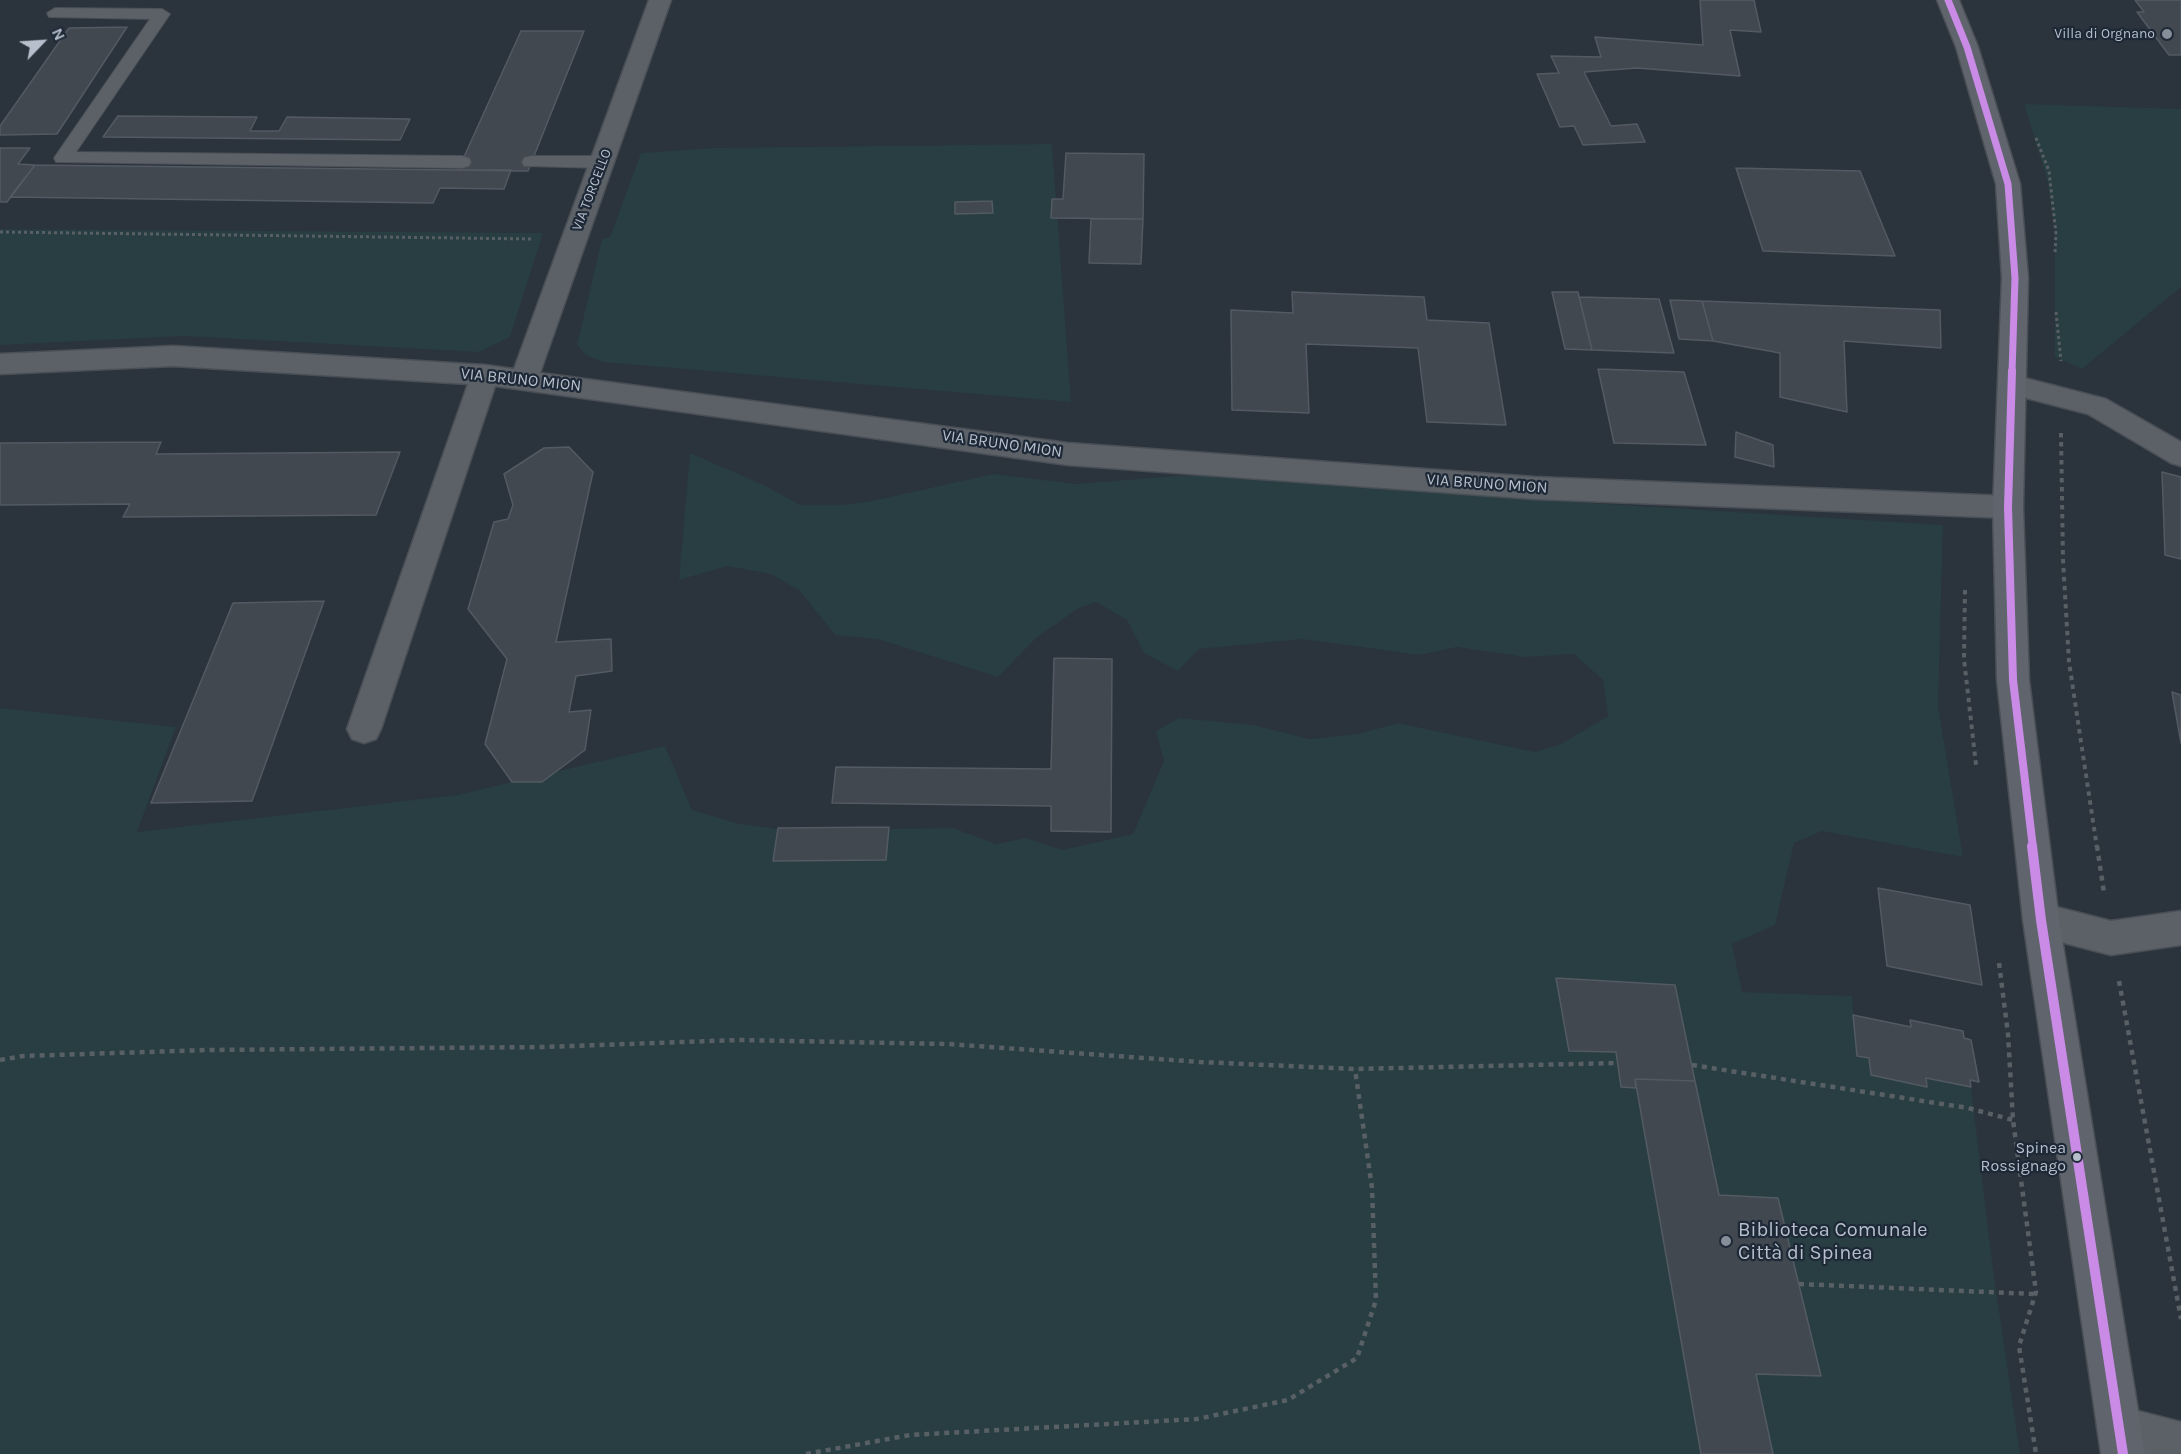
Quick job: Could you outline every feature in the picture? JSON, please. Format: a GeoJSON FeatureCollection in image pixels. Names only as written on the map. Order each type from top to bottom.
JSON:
{"type":"FeatureCollection","features":[{"type":"Feature","properties":{"kind":"street","name":"VIA TORCELLO"},"geometry":{"type":"LineString","coordinates":[[524,379],[573,239],[604,162],[660,0]]}},
{"type":"Feature","properties":{"kind":"street"},"geometry":{"type":"LineString","coordinates":[[1948,0],[1967,47],[2008,184],[2014,278],[2013,385],[2008,507],[2013,680],[2041,920],[2121,1441],[2181,1444]]}},
{"type":"Feature","properties":{"kind":"street","name":"VIA BRUNO MION"},"geometry":{"type":"LineString","coordinates":[[0,364],[173,356],[485,375],[1068,454],[1535,488],[2008,507]]}},
{"type":"Feature","properties":{"kind":"street"},"geometry":{"type":"LineString","coordinates":[[364,729],[485,375]]}},
{"type":"Feature","properties":{"kind":"street"},"geometry":{"type":"LineString","coordinates":[[2013,385],[2096,406],[2181,455]]}},
{"type":"Feature","properties":{"kind":"street"},"geometry":{"type":"LineString","coordinates":[[2041,920],[2111,938],[2181,928]]}},
{"type":"Feature","properties":{"kind":"lane"},"geometry":{"type":"LineString","coordinates":[[55,13],[162,14],[63,158],[462,162]]}},
{"type":"Feature","properties":{"kind":"lane"},"geometry":{"type":"LineString","coordinates":[[531,162],[604,162]]}},
{"type":"Feature","properties":{"kind":"path"},"geometry":{"type":"LineString","coordinates":[[0,232],[542,239]]}},
{"type":"Feature","properties":{"kind":"path"},"geometry":{"type":"LineString","coordinates":[[2061,432],[2062,560],[2069,662],[2111,938],[2181,1319]]}},
{"type":"Feature","properties":{"kind":"path"},"geometry":{"type":"LineString","coordinates":[[0,1060],[22,1056],[69,1054],[544,1047],[738,1040],[948,1044],[1200,1062],[1355,1069],[1618,1063]]}},
{"type":"Feature","properties":{"kind":"path"},"geometry":{"type":"LineString","coordinates":[[1692,1065],[1968,1108],[2013,1120]]}},
{"type":"Feature","properties":{"kind":"path"},"geometry":{"type":"LineString","coordinates":[[806,1454],[910,1435],[1197,1419],[1288,1400],[1357,1358],[1376,1300],[1372,1188],[1355,1069]]}},
{"type":"Feature","properties":{"kind":"path"},"geometry":{"type":"LineString","coordinates":[[1799,1284],[2034,1294],[2019,1346],[2036,1454]]}},
{"type":"Feature","properties":{"kind":"green space"},"geometry":{"type":"Polygon","coordinates":[[[2024,104],[2181,109],[2181,287],[2082,369],[2055,357],[2055,228],[2047,179],[2024,104]]]}},
{"type":"Feature","properties":{"kind":"green space"},"geometry":{"type":"Polygon","coordinates":[[[1052,144],[1071,402],[603,362],[586,355],[577,345],[602,239],[610,237],[641,153],[715,148],[1052,144]]]}},
{"type":"Feature","properties":{"kind":"green space"},"geometry":{"type":"Polygon","coordinates":[[[0,229],[543,233],[510,337],[479,352],[184,336],[0,345],[0,229]]]}},
{"type":"Feature","properties":{"kind":"green space"},"geometry":{"type":"Polygon","coordinates":[[[690,453],[764,485],[800,505],[842,505],[872,501],[993,474],[1076,484],[1176,476],[1216,476],[1943,525],[1938,706],[1963,857],[1822,831],[1794,843],[1775,925],[1732,944],[1742,992],[1852,996],[1857,1055],[1869,1058],[1871,1075],[1927,1087],[1926,1078],[1971,1087],[1992,1262],[2020,1454],[1773,1454],[1675,985],[1557,978],[1616,1052],[1636,1088],[1701,1454],[0,1454],[0,708],[176,727],[137,832],[457,795],[665,746],[692,810],[740,824],[785,830],[953,828],[996,844],[1026,838],[1062,850],[1133,834],[1164,761],[1156,731],[1179,718],[1253,725],[1310,739],[1358,734],[1398,723],[1535,752],[1561,744],[1608,716],[1603,680],[1574,654],[1525,657],[1457,647],[1420,655],[1302,639],[1199,649],[1178,671],[1144,653],[1127,620],[1096,602],[1077,609],[1036,638],[998,677],[878,639],[835,635],[800,591],[771,574],[727,566],[679,580],[690,453]]]}},
{"type":"Feature","properties":{"kind":"building"},"geometry":{"type":"Polygon","coordinates":[[[1700,0],[1754,0],[1761,32],[1730,30],[1740,76],[1637,68],[1584,72],[1611,126],[1637,124],[1645,142],[1583,145],[1574,126],[1560,127],[1537,74],[1559,73],[1551,56],[1601,57],[1595,37],[1703,45],[1700,0]]]}},
{"type":"Feature","properties":{"kind":"building","name":"Villa di Orgnano"},"geometry":{"type":"Polygon","coordinates":[[[2135,0],[2181,0],[2181,55],[2169,55],[2137,12],[2144,12],[2135,0]]]}},
{"type":"Feature","properties":{"kind":"building"},"geometry":{"type":"Polygon","coordinates":[[[127,27],[57,134],[0,135],[0,126],[69,28],[127,27]]]}},
{"type":"Feature","properties":{"kind":"building"},"geometry":{"type":"Polygon","coordinates":[[[521,31],[584,31],[528,171],[458,170],[521,31]]]}},
{"type":"Feature","properties":{"kind":"building"},"geometry":{"type":"Polygon","coordinates":[[[118,116],[257,117],[250,131],[279,131],[287,117],[410,119],[400,140],[103,137],[118,116]]]}},
{"type":"Feature","properties":{"kind":"building"},"geometry":{"type":"Polygon","coordinates":[[[0,148],[30,148],[18,164],[35,165],[7,202],[0,202],[0,148]]]}},
{"type":"Feature","properties":{"kind":"building"},"geometry":{"type":"Polygon","coordinates":[[[1066,153],[1144,154],[1143,219],[1051,218],[1052,199],[1063,199],[1066,153]]]}},
{"type":"Feature","properties":{"kind":"building"},"geometry":{"type":"Polygon","coordinates":[[[35,165],[511,170],[504,189],[440,188],[433,203],[10,197],[35,165]]]}},
{"type":"Feature","properties":{"kind":"building"},"geometry":{"type":"Polygon","coordinates":[[[1736,168],[1860,171],[1895,256],[1763,251],[1736,168]]]}},
{"type":"Feature","properties":{"kind":"building"},"geometry":{"type":"Polygon","coordinates":[[[992,201],[993,213],[955,214],[955,202],[992,201]]]}},
{"type":"Feature","properties":{"kind":"building"},"geometry":{"type":"Polygon","coordinates":[[[1091,219],[1143,219],[1141,264],[1089,263],[1091,219]]]}},
{"type":"Feature","properties":{"kind":"building"},"geometry":{"type":"Polygon","coordinates":[[[1292,292],[1424,297],[1427,320],[1489,323],[1506,425],[1427,422],[1418,348],[1306,344],[1309,413],[1232,410],[1231,310],[1293,313],[1292,292]]]}},
{"type":"Feature","properties":{"kind":"building"},"geometry":{"type":"Polygon","coordinates":[[[1552,292],[1578,292],[1592,350],[1565,349],[1552,292]]]}},
{"type":"Feature","properties":{"kind":"building"},"geometry":{"type":"Polygon","coordinates":[[[1579,297],[1659,299],[1674,353],[1592,350],[1579,297]]]}},
{"type":"Feature","properties":{"kind":"building"},"geometry":{"type":"Polygon","coordinates":[[[1670,300],[1702,301],[1713,341],[1679,339],[1670,300]]]}},
{"type":"Feature","properties":{"kind":"building"},"geometry":{"type":"Polygon","coordinates":[[[1702,301],[1940,310],[1941,348],[1844,341],[1847,412],[1780,397],[1780,353],[1713,341],[1702,301]]]}},
{"type":"Feature","properties":{"kind":"building"},"geometry":{"type":"Polygon","coordinates":[[[1598,369],[1684,372],[1706,445],[1614,443],[1598,369]]]}},
{"type":"Feature","properties":{"kind":"building"},"geometry":{"type":"Polygon","coordinates":[[[1736,432],[1773,445],[1774,467],[1735,457],[1736,432]]]}},
{"type":"Feature","properties":{"kind":"building"},"geometry":{"type":"Polygon","coordinates":[[[161,442],[156,454],[400,452],[376,515],[123,517],[130,504],[0,505],[0,443],[161,442]]]}},
{"type":"Feature","properties":{"kind":"building"},"geometry":{"type":"Polygon","coordinates":[[[569,447],[593,472],[556,642],[611,639],[612,671],[576,676],[569,712],[591,710],[585,750],[542,782],[512,782],[485,744],[507,659],[468,609],[494,522],[508,519],[513,505],[504,474],[544,448],[569,447]]]}},
{"type":"Feature","properties":{"kind":"building"},"geometry":{"type":"Polygon","coordinates":[[[2162,472],[2181,477],[2181,559],[2165,555],[2162,472]]]}},
{"type":"Feature","properties":{"kind":"building"},"geometry":{"type":"Polygon","coordinates":[[[324,601],[252,801],[151,803],[233,603],[324,601]]]}},
{"type":"Feature","properties":{"kind":"building"},"geometry":{"type":"Polygon","coordinates":[[[1054,658],[1112,659],[1111,832],[1051,831],[1051,806],[832,803],[836,767],[1051,769],[1054,658]]]}},
{"type":"Feature","properties":{"kind":"building"},"geometry":{"type":"Polygon","coordinates":[[[2172,692],[2181,695],[2181,743],[2172,692]]]}},
{"type":"Feature","properties":{"kind":"building"},"geometry":{"type":"Polygon","coordinates":[[[889,827],[886,860],[773,861],[778,828],[889,827]]]}},
{"type":"Feature","properties":{"kind":"building"},"geometry":{"type":"Polygon","coordinates":[[[1878,888],[1970,905],[1982,985],[1887,966],[1878,888]]]}},
{"type":"Feature","properties":{"kind":"building"},"geometry":{"type":"Polygon","coordinates":[[[1556,978],[1675,985],[1695,1081],[1635,1079],[1636,1088],[1621,1087],[1616,1052],[1569,1051],[1556,978]]]}},
{"type":"Feature","properties":{"kind":"building"},"geometry":{"type":"Polygon","coordinates":[[[1853,1015],[1911,1027],[1910,1020],[1963,1031],[1964,1038],[1971,1040],[1979,1082],[1970,1080],[1971,1087],[1926,1078],[1927,1087],[1871,1075],[1869,1058],[1857,1056],[1853,1015]]]}},
{"type":"Feature","properties":{"kind":"building","name":"Biblioteca Comunale Città di Spinea"},"geometry":{"type":"Polygon","coordinates":[[[1635,1079],[1695,1081],[1719,1195],[1778,1198],[1821,1376],[1756,1374],[1773,1454],[1701,1454],[1635,1079]]]}},
{"type":"Feature","properties":{"kind":"transit line"},"geometry":{"type":"LineString","coordinates":[[1948,0],[1967,47],[2008,184],[2015,278],[2008,507],[2013,680],[2041,920],[2123,1454]]}},
{"type":"Feature","properties":{"kind":"place","name":"Villa di Orgnano"},"geometry":{"type":"Point","coordinates":[2167,34]}},
{"type":"Feature","properties":{"kind":"place","name":"Spinea Rossignago"},"geometry":{"type":"Point","coordinates":[2077,1157]}},
{"type":"Feature","properties":{"kind":"place","name":"Biblioteca Comunale Città di Spinea"},"geometry":{"type":"Point","coordinates":[1726,1241]}}]}
